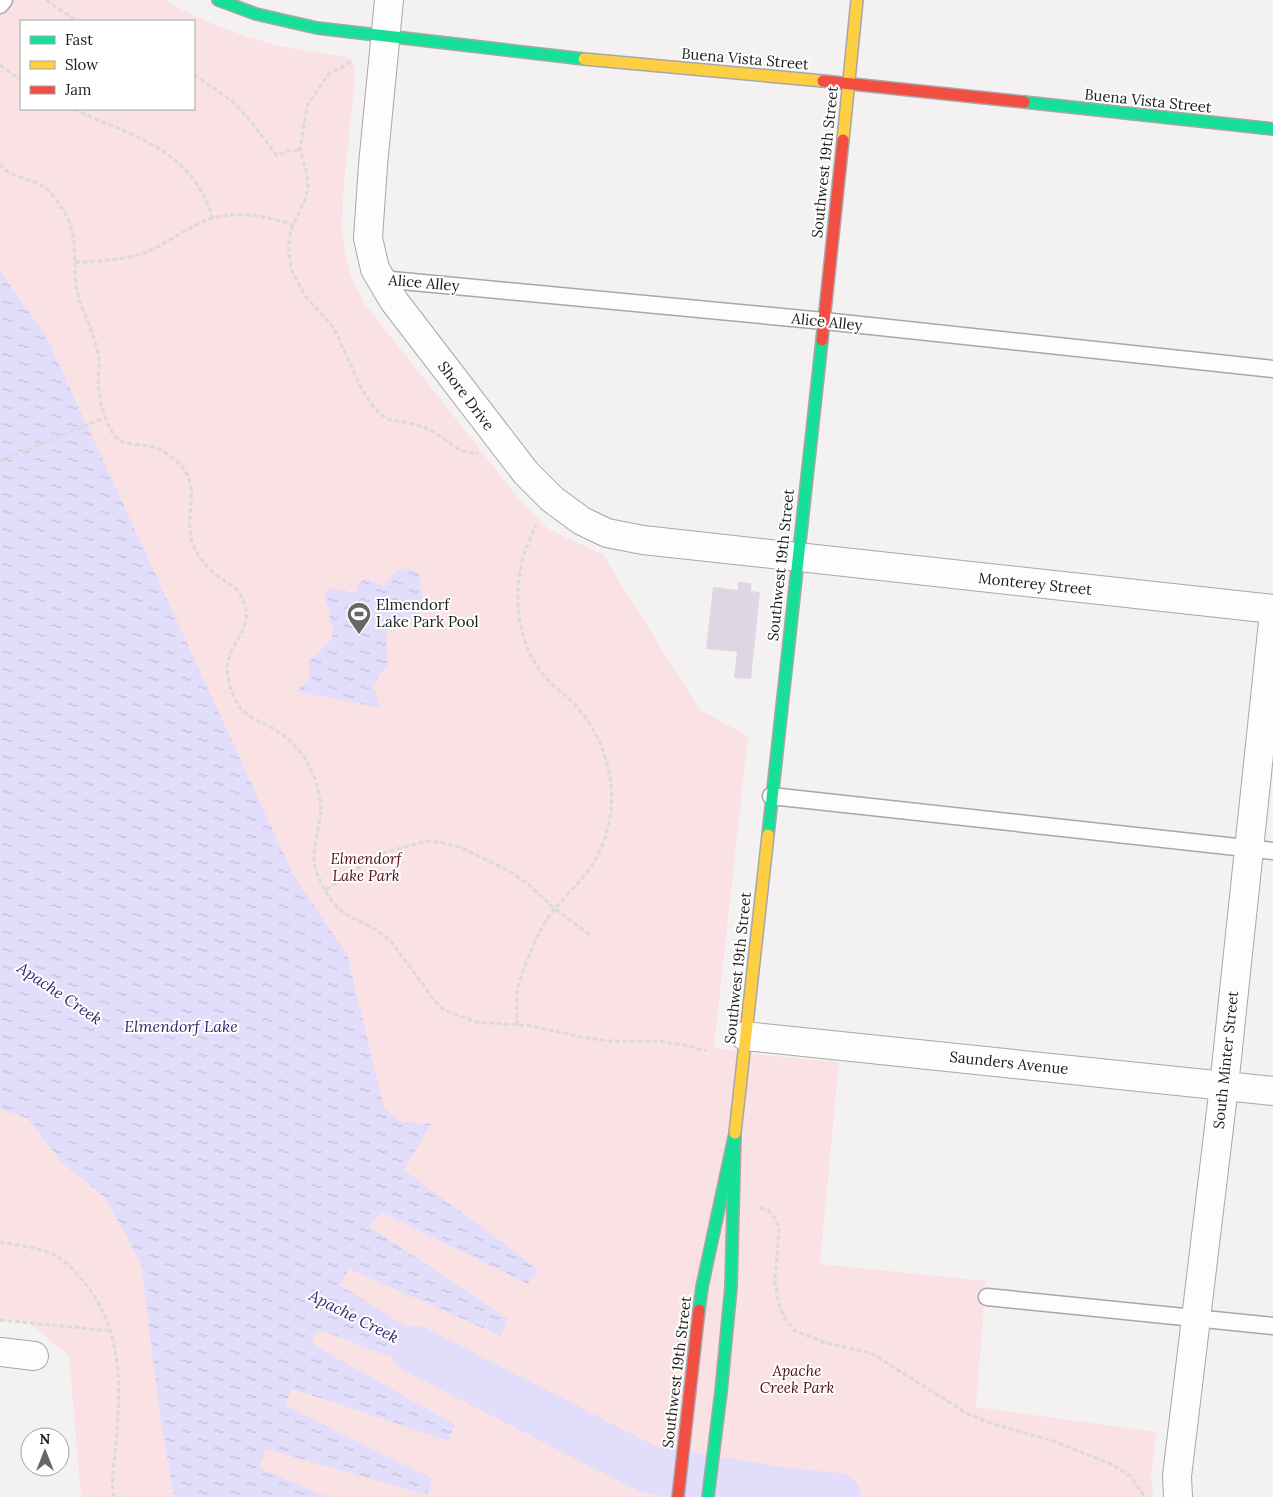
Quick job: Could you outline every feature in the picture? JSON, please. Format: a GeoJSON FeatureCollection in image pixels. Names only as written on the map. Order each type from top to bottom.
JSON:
{"type":"FeatureCollection","features":[{"type":"Feature","properties":{"kind":"street","name":"Buena Vista Street"},"geometry":{"type":"LineString","coordinates":[[218,0],[256,14],[317,28],[674,68],[848,83],[1273,129]]}},
{"type":"Feature","properties":{"kind":"street","name":"Shore Drive"},"geometry":{"type":"LineString","coordinates":[[389,0],[368,238],[375,269],[394,301],[526,474],[552,499],[582,522],[607,534],[797,558]]}},
{"type":"Feature","properties":{"kind":"street","name":"Southwest 19th Street"},"geometry":{"type":"LineString","coordinates":[[708,1497],[731,1287],[735,1133],[824,321],[857,0]]}},
{"type":"Feature","properties":{"kind":"street","name":"Monterey Street"},"geometry":{"type":"LineString","coordinates":[[797,558],[1273,609]]}},
{"type":"Feature","properties":{"kind":"street","name":"South Minter Street"},"geometry":{"type":"LineString","coordinates":[[1178,1497],[1177,1476],[1224,1086],[1261,850],[1273,622]]}},
{"type":"Feature","properties":{"kind":"street","name":"Saunders Avenue"},"geometry":{"type":"LineString","coordinates":[[745,1036],[1273,1091]]}},
{"type":"Feature","properties":{"kind":"street","name":"Southwest 19th Street"},"geometry":{"type":"LineString","coordinates":[[678,1497],[702,1287],[735,1133]]}},
{"type":"Feature","properties":{"kind":"street"},"geometry":{"type":"LineString","coordinates":[[0,1352],[34,1356]]}},
{"type":"Feature","properties":{"kind":"lane"},"geometry":{"type":"LineString","coordinates":[[0,5],[4,0]]}},
{"type":"Feature","properties":{"kind":"lane","name":"Alice Alley"},"geometry":{"type":"LineString","coordinates":[[381,279],[824,321],[1273,369]]}},
{"type":"Feature","properties":{"kind":"lane"},"geometry":{"type":"LineString","coordinates":[[771,796],[1261,850]]}},
{"type":"Feature","properties":{"kind":"lane"},"geometry":{"type":"LineString","coordinates":[[987,1297],[1273,1326]]}},
{"type":"Feature","properties":{"kind":"path"},"geometry":{"type":"LineString","coordinates":[[46,0],[76,20]]}},
{"type":"Feature","properties":{"kind":"path"},"geometry":{"type":"LineString","coordinates":[[351,62],[329,74],[307,106],[300,150],[307,174],[308,187],[305,200],[293,224],[289,238],[289,256],[292,271],[305,296],[334,328],[361,388],[375,409],[388,419],[430,430],[461,451],[478,454]]}},
{"type":"Feature","properties":{"kind":"path"},"geometry":{"type":"LineString","coordinates":[[0,65],[20,79]]}},
{"type":"Feature","properties":{"kind":"path"},"geometry":{"type":"LineString","coordinates":[[195,76],[231,100],[255,126],[277,156],[287,151],[300,150]]}},
{"type":"Feature","properties":{"kind":"path"},"geometry":{"type":"LineString","coordinates":[[76,110],[132,133],[155,145],[179,163],[197,183],[207,200],[213,218]]}},
{"type":"Feature","properties":{"kind":"path"},"geometry":{"type":"LineString","coordinates":[[0,164],[2,168],[15,176],[45,188],[54,197],[72,228],[75,281],[78,297],[98,354],[99,393],[102,406],[115,437],[119,440],[156,447],[183,467],[189,478],[192,491],[190,528],[192,542],[200,558],[214,574],[230,583],[239,592],[244,602],[245,626],[228,661],[228,680],[235,701],[242,711],[251,718],[278,731],[294,743],[312,771],[321,807],[315,864],[317,876],[334,905],[345,914],[378,931],[391,942],[435,1001],[444,1010],[476,1022],[532,1026],[585,1038],[611,1041],[659,1041],[706,1051]]}},
{"type":"Feature","properties":{"kind":"path"},"geometry":{"type":"LineString","coordinates":[[75,262],[95,262],[140,254],[213,218],[230,216],[270,217],[293,224]]}},
{"type":"Feature","properties":{"kind":"path"},"geometry":{"type":"LineString","coordinates":[[0,461],[106,417]]}},
{"type":"Feature","properties":{"kind":"path"},"geometry":{"type":"LineString","coordinates":[[517,1025],[518,985],[542,927],[592,865],[605,838],[612,809],[607,761],[599,740],[588,721],[574,704],[536,666],[525,643],[519,622],[518,591],[520,567],[536,524]]}},
{"type":"Feature","properties":{"kind":"path"},"geometry":{"type":"LineString","coordinates":[[326,890],[379,854],[426,841],[439,842],[460,847],[513,873],[555,909],[590,935]]}},
{"type":"Feature","properties":{"kind":"path"},"geometry":{"type":"LineString","coordinates":[[755,1206],[768,1210],[776,1219],[779,1230],[775,1280],[778,1302],[784,1317],[794,1330],[822,1342],[871,1353],[968,1414],[1053,1441],[1111,1464],[1130,1476],[1146,1497]]}},
{"type":"Feature","properties":{"kind":"path"},"geometry":{"type":"LineString","coordinates":[[0,1242],[56,1256],[76,1274],[94,1295],[112,1331],[117,1362],[119,1400],[112,1484],[114,1497]]}},
{"type":"Feature","properties":{"kind":"path"},"geometry":{"type":"LineString","coordinates":[[0,1320],[112,1331]]}},
{"type":"Feature","properties":{"kind":"green space","name":"Elmendorf Lake Park"},"geometry":{"type":"Polygon","coordinates":[[[0,0],[165,0],[193,15],[243,35],[275,45],[347,57],[352,60],[356,68],[344,184],[342,225],[345,253],[350,273],[364,303],[519,499],[548,529],[604,555],[700,710],[748,736],[714,1048],[839,1062],[820,1264],[986,1281],[976,1407],[1156,1432],[1151,1480],[1154,1497],[81,1497],[69,1356],[28,1322],[0,1318],[0,0]]]}},
{"type":"Feature","properties":{"kind":"water","name":"Elmendorf Lake"},"geometry":{"type":"Polygon","coordinates":[[[0,271],[46,336],[294,876],[347,954],[384,1108],[401,1122],[431,1124],[404,1170],[538,1269],[528,1284],[381,1212],[370,1227],[508,1319],[501,1336],[349,1269],[339,1285],[479,1371],[471,1388],[318,1329],[311,1343],[455,1425],[448,1441],[293,1389],[284,1405],[433,1479],[427,1495],[266,1449],[259,1468],[328,1497],[174,1497],[161,1422],[141,1264],[105,1197],[64,1165],[27,1118],[0,1109],[0,271]]]}},
{"type":"Feature","properties":{"kind":"water","name":"Elmendorf Lake Park Pool"},"geometry":{"type":"Polygon","coordinates":[[[408,568],[419,573],[423,609],[420,615],[396,622],[387,629],[388,666],[373,686],[381,708],[296,691],[309,679],[309,661],[330,641],[334,629],[329,621],[330,614],[324,596],[329,589],[356,593],[358,584],[365,579],[384,586],[396,571],[408,568]]]}},
{"type":"Feature","properties":{"kind":"building"},"geometry":{"type":"Polygon","coordinates":[[[738,582],[751,583],[751,591],[760,592],[751,679],[734,678],[737,652],[706,649],[713,587],[738,590],[738,582]]]}},
{"type":"Feature","properties":{"kind":"waterway","name":"Apache Creek"},"geometry":{"type":"LineString","coordinates":[[416,1350],[648,1469],[784,1492],[837,1497]]}},
{"type":"Feature","properties":{"kind":"traffic: fast"},"geometry":{"type":"LineString","coordinates":[[218,0],[256,14],[317,28],[584,59]]}},
{"type":"Feature","properties":{"kind":"traffic: fast"},"geometry":{"type":"LineString","coordinates":[[1024,102],[1273,129]]}},
{"type":"Feature","properties":{"kind":"traffic: fast"},"geometry":{"type":"LineString","coordinates":[[768,835],[822,340]]}},
{"type":"Feature","properties":{"kind":"traffic: fast"},"geometry":{"type":"LineString","coordinates":[[699,1310],[702,1287],[735,1133],[731,1287],[708,1497]]}},
{"type":"Feature","properties":{"kind":"traffic: slow"},"geometry":{"type":"LineString","coordinates":[[843,140],[857,0]]}},
{"type":"Feature","properties":{"kind":"traffic: slow"},"geometry":{"type":"LineString","coordinates":[[584,59],[823,81]]}},
{"type":"Feature","properties":{"kind":"traffic: slow"},"geometry":{"type":"LineString","coordinates":[[735,1133],[768,835]]}},
{"type":"Feature","properties":{"kind":"traffic: jam"},"geometry":{"type":"LineString","coordinates":[[823,81],[1024,102]]}},
{"type":"Feature","properties":{"kind":"traffic: jam"},"geometry":{"type":"LineString","coordinates":[[822,340],[843,140]]}},
{"type":"Feature","properties":{"kind":"traffic: jam"},"geometry":{"type":"LineString","coordinates":[[678,1497],[699,1310]]}},
{"type":"Feature","properties":{"kind":"place","name":"Elmendorf Lake Park Pool"},"geometry":{"type":"Point","coordinates":[359,635]}},
{"type":"Feature","properties":{"kind":"park label","name":"Apache Creek Park"},"geometry":{"type":"Point","coordinates":[797,1380]}}]}
